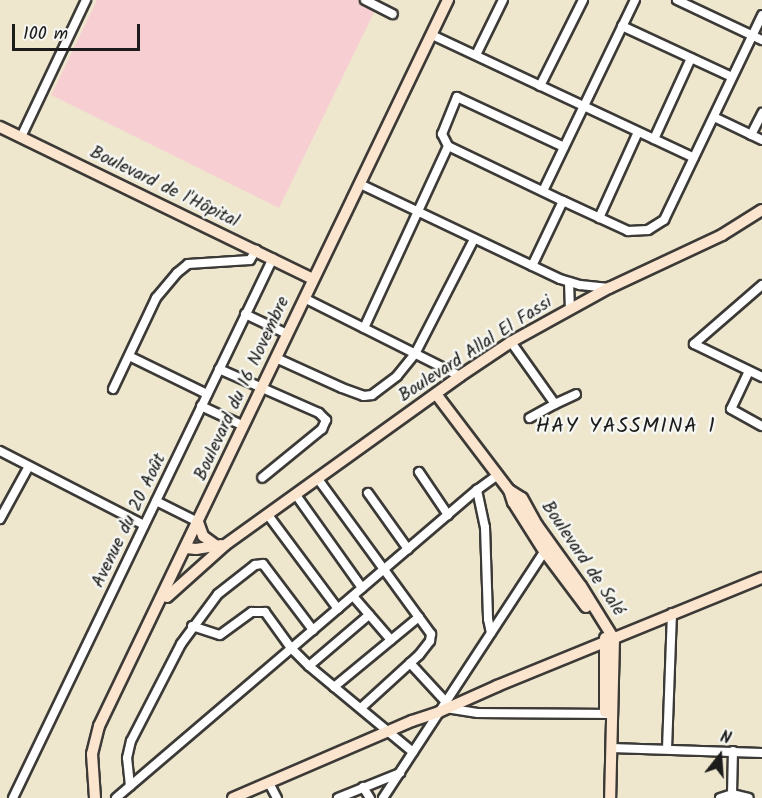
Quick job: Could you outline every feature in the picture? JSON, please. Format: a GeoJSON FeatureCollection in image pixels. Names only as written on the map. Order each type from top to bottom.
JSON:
{"type":"FeatureCollection","features":[{"type":"Feature","properties":{"kind":"street"},"geometry":{"type":"LineString","coordinates":[[21,137],[86,0]]}},
{"type":"Feature","properties":{"kind":"street"},"geometry":{"type":"LineString","coordinates":[[365,0],[393,14]]}},
{"type":"Feature","properties":{"kind":"street","name":"Boulevard du 16 Novembre"},"geometry":{"type":"LineString","coordinates":[[95,798],[92,754],[96,734],[448,0]]}},
{"type":"Feature","properties":{"kind":"street"},"geometry":{"type":"LineString","coordinates":[[476,55],[503,0]]}},
{"type":"Feature","properties":{"kind":"street"},"geometry":{"type":"LineString","coordinates":[[540,86],[583,0]]}},
{"type":"Feature","properties":{"kind":"street"},"geometry":{"type":"LineString","coordinates":[[543,191],[635,0]]}},
{"type":"Feature","properties":{"kind":"street"},"geometry":{"type":"LineString","coordinates":[[677,0],[762,40]]}},
{"type":"Feature","properties":{"kind":"street"},"geometry":{"type":"LineString","coordinates":[[564,147],[457,97],[443,130],[442,138],[447,146],[628,231],[639,232],[654,228],[664,220],[762,15]]}},
{"type":"Feature","properties":{"kind":"street"},"geometry":{"type":"LineString","coordinates":[[622,26],[732,77]]}},
{"type":"Feature","properties":{"kind":"street"},"geometry":{"type":"LineString","coordinates":[[432,35],[694,158]]}},
{"type":"Feature","properties":{"kind":"street"},"geometry":{"type":"LineString","coordinates":[[654,139],[690,58]]}},
{"type":"Feature","properties":{"kind":"street"},"geometry":{"type":"LineString","coordinates":[[751,135],[762,112]]}},
{"type":"Feature","properties":{"kind":"street"},"geometry":{"type":"LineString","coordinates":[[714,117],[762,140]]}},
{"type":"Feature","properties":{"kind":"street","name":"Boulevard de l'Hôpital"},"geometry":{"type":"LineString","coordinates":[[0,128],[313,279]]}},
{"type":"Feature","properties":{"kind":"street"},"geometry":{"type":"LineString","coordinates":[[599,218],[638,132]]}},
{"type":"Feature","properties":{"kind":"street"},"geometry":{"type":"LineString","coordinates":[[364,328],[447,146]]}},
{"type":"Feature","properties":{"kind":"street"},"geometry":{"type":"LineString","coordinates":[[360,184],[569,282],[609,288]]}},
{"type":"Feature","properties":{"kind":"street"},"geometry":{"type":"LineString","coordinates":[[532,266],[563,201]]}},
{"type":"Feature","properties":{"kind":"street","name":"Boulevard Allal El Fassi"},"geometry":{"type":"LineString","coordinates":[[159,606],[221,545],[268,515],[459,376],[511,342],[570,309],[609,288],[694,249],[762,210]]}},
{"type":"Feature","properties":{"kind":"street"},"geometry":{"type":"LineString","coordinates":[[276,358],[342,388],[368,396],[390,384],[415,354],[474,239]]}},
{"type":"Feature","properties":{"kind":"street"},"geometry":{"type":"LineString","coordinates":[[113,389],[156,298],[183,268],[188,264],[210,261],[250,260],[256,250]]}},
{"type":"Feature","properties":{"kind":"street","name":"Avenue du 20 Août"},"geometry":{"type":"LineString","coordinates":[[13,798],[273,258]]}},
{"type":"Feature","properties":{"kind":"street"},"geometry":{"type":"LineString","coordinates":[[569,282],[570,309]]}},
{"type":"Feature","properties":{"kind":"street"},"geometry":{"type":"LineString","coordinates":[[762,285],[694,344],[762,377]]}},
{"type":"Feature","properties":{"kind":"street"},"geometry":{"type":"LineString","coordinates":[[304,298],[459,376]]}},
{"type":"Feature","properties":{"kind":"street"},"geometry":{"type":"LineString","coordinates":[[245,314],[287,334]]}},
{"type":"Feature","properties":{"kind":"street"},"geometry":{"type":"LineString","coordinates":[[511,342],[555,404]]}},
{"type":"Feature","properties":{"kind":"street"},"geometry":{"type":"LineString","coordinates":[[129,356],[207,394]]}},
{"type":"Feature","properties":{"kind":"street"},"geometry":{"type":"LineString","coordinates":[[219,369],[319,413],[326,420],[322,429],[262,478]]}},
{"type":"Feature","properties":{"kind":"street"},"geometry":{"type":"LineString","coordinates":[[748,371],[731,409],[762,426]]}},
{"type":"Feature","properties":{"kind":"street","name":"Boulevard de Salé"},"geometry":{"type":"LineString","coordinates":[[436,394],[509,490],[522,498],[547,547],[581,586],[610,641],[609,714],[602,798]]}},
{"type":"Feature","properties":{"kind":"street"},"geometry":{"type":"LineString","coordinates":[[530,418],[576,394]]}},
{"type":"Feature","properties":{"kind":"street"},"geometry":{"type":"LineString","coordinates":[[201,406],[244,426]]}},
{"type":"Feature","properties":{"kind":"street"},"geometry":{"type":"LineString","coordinates":[[0,452],[144,525]]}},
{"type":"Feature","properties":{"kind":"street"},"geometry":{"type":"LineString","coordinates":[[0,519],[29,466]]}},
{"type":"Feature","properties":{"kind":"street"},"geometry":{"type":"LineString","coordinates":[[419,472],[448,515]]}},
{"type":"Feature","properties":{"kind":"street"},"geometry":{"type":"LineString","coordinates":[[116,798],[477,490],[498,475]]}},
{"type":"Feature","properties":{"kind":"street"},"geometry":{"type":"LineString","coordinates":[[318,479],[430,632],[430,641],[410,663],[361,708]]}},
{"type":"Feature","properties":{"kind":"street"},"geometry":{"type":"LineString","coordinates":[[477,490],[485,527],[488,619],[491,633]]}},
{"type":"Feature","properties":{"kind":"street"},"geometry":{"type":"LineString","coordinates":[[368,493],[408,549]]}},
{"type":"Feature","properties":{"kind":"street"},"geometry":{"type":"LineString","coordinates":[[296,495],[362,588]]}},
{"type":"Feature","properties":{"kind":"street"},"geometry":{"type":"LineString","coordinates":[[156,501],[198,522],[203,536],[221,545]]}},
{"type":"Feature","properties":{"kind":"street"},"geometry":{"type":"LineString","coordinates":[[268,515],[338,609]]}},
{"type":"Feature","properties":{"kind":"street"},"geometry":{"type":"LineString","coordinates":[[184,553],[221,545]]}},
{"type":"Feature","properties":{"kind":"street"},"geometry":{"type":"LineString","coordinates":[[383,798],[547,547]]}},
{"type":"Feature","properties":{"kind":"street"},"geometry":{"type":"LineString","coordinates":[[184,553],[201,563]]}},
{"type":"Feature","properties":{"kind":"street"},"geometry":{"type":"LineString","coordinates":[[130,786],[127,758],[131,741],[192,626],[218,594],[255,565],[261,564],[265,566],[313,630]]}},
{"type":"Feature","properties":{"kind":"street"},"geometry":{"type":"LineString","coordinates":[[233,798],[443,707],[762,578]]}},
{"type":"Feature","properties":{"kind":"street"},"geometry":{"type":"LineString","coordinates":[[353,596],[391,639]]}},
{"type":"Feature","properties":{"kind":"street"},"geometry":{"type":"LineString","coordinates":[[192,626],[220,635],[252,612],[262,610],[291,648],[309,666],[413,752]]}},
{"type":"Feature","properties":{"kind":"street"},"geometry":{"type":"LineString","coordinates":[[667,749],[672,614]]}},
{"type":"Feature","properties":{"kind":"street"},"geometry":{"type":"LineString","coordinates":[[309,666],[369,615]]}},
{"type":"Feature","properties":{"kind":"street"},"geometry":{"type":"LineString","coordinates":[[334,687],[419,617]]}},
{"type":"Feature","properties":{"kind":"street"},"geometry":{"type":"LineString","coordinates":[[410,663],[443,707],[478,713],[609,714]]}},
{"type":"Feature","properties":{"kind":"street","name":"Boulevard de Salé"},"geometry":{"type":"LineString","coordinates":[[609,714],[610,798]]}},
{"type":"Feature","properties":{"kind":"street"},"geometry":{"type":"LineString","coordinates":[[611,748],[762,753]]}},
{"type":"Feature","properties":{"kind":"street"},"geometry":{"type":"LineString","coordinates":[[732,794],[733,752]]}},
{"type":"Feature","properties":{"kind":"street"},"geometry":{"type":"LineString","coordinates":[[338,798],[400,773]]}},
{"type":"Feature","properties":{"kind":"street"},"geometry":{"type":"LineString","coordinates":[[269,783],[277,798]]}},
{"type":"Feature","properties":{"kind":"street"},"geometry":{"type":"LineString","coordinates":[[363,787],[370,798]]}},
{"type":"Feature","properties":{"kind":"street"},"geometry":{"type":"LineString","coordinates":[[720,798],[732,794],[749,798]]}},
{"type":"Feature","properties":{"kind":"shaded area"},"geometry":{"type":"Polygon","coordinates":[[[97,0],[380,0],[279,208],[51,95],[97,0]]]}},
{"type":"Feature","properties":{"kind":"district","name":"HAY YASSMINA 1"},"geometry":{"type":"Point","coordinates":[626,427]}}]}
